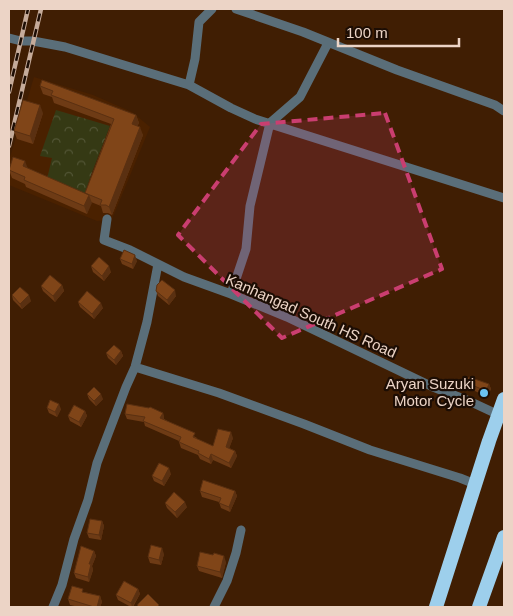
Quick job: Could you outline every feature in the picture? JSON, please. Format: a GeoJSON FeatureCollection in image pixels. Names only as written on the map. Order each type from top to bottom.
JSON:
{"type":"FeatureCollection","features":[{"type":"Feature","properties":{"kind":"highway"},"geometry":{"type":"LineString","coordinates":[[436,607],[504,399]]}},
{"type":"Feature","properties":{"kind":"highway"},"geometry":{"type":"LineString","coordinates":[[480,607],[504,537]]}},
{"type":"Feature","properties":{"kind":"street"},"geometry":{"type":"LineString","coordinates":[[190,85],[199,22],[212,9]]}},
{"type":"Feature","properties":{"kind":"street"},"geometry":{"type":"LineString","coordinates":[[239,9],[303,32],[397,70],[495,105],[504,111]]}},
{"type":"Feature","properties":{"kind":"street"},"geometry":{"type":"LineString","coordinates":[[9,38],[65,47],[190,85],[230,108],[254,119],[504,198]]}},
{"type":"Feature","properties":{"kind":"street"},"geometry":{"type":"LineString","coordinates":[[231,294],[246,249],[250,206],[270,123],[300,97],[328,43]]}},
{"type":"Feature","properties":{"kind":"street","name":"Kanhangad South HS Road"},"geometry":{"type":"LineString","coordinates":[[107,218],[104,240],[184,277],[287,317],[433,388],[499,415]]}},
{"type":"Feature","properties":{"kind":"street"},"geometry":{"type":"LineString","coordinates":[[56,606],[74,539],[88,500],[97,463],[135,367],[147,322],[158,264]]}},
{"type":"Feature","properties":{"kind":"street"},"geometry":{"type":"LineString","coordinates":[[135,367],[219,393],[370,450],[475,484]]}},
{"type":"Feature","properties":{"kind":"street"},"geometry":{"type":"LineString","coordinates":[[214,607],[227,581],[241,530]]}},
{"type":"Feature","properties":{"kind":"highlighted area"},"geometry":{"type":"Polygon","coordinates":[[[385,113],[442,269],[282,338],[178,235],[261,124],[385,113]]]}},
{"type":"Feature","properties":{"kind":"shaded area"},"geometry":{"type":"Polygon","coordinates":[[[34,77],[93,95],[132,112],[150,127],[112,219],[97,221],[9,185],[9,161],[34,77]]]}},
{"type":"Feature","properties":{"kind":"green space"},"geometry":{"type":"Polygon","coordinates":[[[56,110],[110,126],[84,196],[47,179],[52,158],[40,156],[56,110]]]}},
{"type":"Feature","properties":{"kind":"building"},"geometry":{"type":"Polygon","coordinates":[[[42,80],[136,115],[132,124],[140,127],[109,207],[100,205],[102,200],[85,193],[114,119],[51,95],[53,91],[40,86],[42,80]]]}},
{"type":"Feature","properties":{"kind":"building"},"geometry":{"type":"Polygon","coordinates":[[[23,100],[40,105],[30,136],[14,131],[23,100]]]}},
{"type":"Feature","properties":{"kind":"building"},"geometry":{"type":"Polygon","coordinates":[[[13,157],[25,161],[23,166],[89,195],[84,206],[24,180],[25,177],[9,170],[13,157]]]}},
{"type":"Feature","properties":{"kind":"building"},"geometry":{"type":"Polygon","coordinates":[[[124,250],[135,255],[132,264],[120,259],[124,250]]]}},
{"type":"Feature","properties":{"kind":"building"},"geometry":{"type":"Polygon","coordinates":[[[99,257],[109,266],[102,276],[91,266],[99,257]]]}},
{"type":"Feature","properties":{"kind":"building"},"geometry":{"type":"Polygon","coordinates":[[[50,275],[62,285],[53,296],[41,286],[50,275]]]}},
{"type":"Feature","properties":{"kind":"building"},"geometry":{"type":"Polygon","coordinates":[[[162,280],[175,290],[167,300],[156,291],[157,285],[162,280]]]}},
{"type":"Feature","properties":{"kind":"building"},"geometry":{"type":"Polygon","coordinates":[[[20,287],[29,295],[20,304],[12,295],[20,287]]]}},
{"type":"Feature","properties":{"kind":"building"},"geometry":{"type":"Polygon","coordinates":[[[87,291],[101,303],[92,314],[78,302],[87,291]]]}},
{"type":"Feature","properties":{"kind":"building"},"geometry":{"type":"Polygon","coordinates":[[[114,345],[121,351],[114,360],[106,353],[114,345]]]}},
{"type":"Feature","properties":{"kind":"building"},"geometry":{"type":"Polygon","coordinates":[[[469,377],[489,384],[486,391],[465,382],[469,377]]]}},
{"type":"Feature","properties":{"kind":"building"},"geometry":{"type":"Polygon","coordinates":[[[94,387],[101,394],[94,401],[87,394],[94,387]]]}},
{"type":"Feature","properties":{"kind":"building"},"geometry":{"type":"Polygon","coordinates":[[[50,400],[59,404],[55,412],[47,408],[50,400]]]}},
{"type":"Feature","properties":{"kind":"building"},"geometry":{"type":"Polygon","coordinates":[[[127,404],[150,407],[163,413],[160,418],[195,433],[193,437],[213,446],[218,429],[231,432],[226,447],[235,451],[229,463],[211,454],[209,459],[198,453],[199,451],[179,442],[181,437],[143,421],[145,417],[125,414],[127,404]]]}},
{"type":"Feature","properties":{"kind":"building"},"geometry":{"type":"Polygon","coordinates":[[[74,405],[85,411],[79,422],[68,416],[74,405]]]}},
{"type":"Feature","properties":{"kind":"building"},"geometry":{"type":"Polygon","coordinates":[[[159,463],[169,468],[162,481],[152,476],[159,463]]]}},
{"type":"Feature","properties":{"kind":"building"},"geometry":{"type":"Polygon","coordinates":[[[203,480],[235,491],[229,507],[219,503],[221,498],[200,491],[203,480]]]}},
{"type":"Feature","properties":{"kind":"building"},"geometry":{"type":"Polygon","coordinates":[[[174,492],[185,502],[175,512],[165,503],[174,492]]]}},
{"type":"Feature","properties":{"kind":"building"},"geometry":{"type":"Polygon","coordinates":[[[90,519],[102,521],[99,535],[87,533],[90,519]]]}},
{"type":"Feature","properties":{"kind":"building"},"geometry":{"type":"Polygon","coordinates":[[[151,545],[162,548],[159,560],[148,557],[151,545]]]}},
{"type":"Feature","properties":{"kind":"building"},"geometry":{"type":"Polygon","coordinates":[[[81,546],[94,551],[89,564],[91,564],[88,577],[74,573],[81,546]]]}},
{"type":"Feature","properties":{"kind":"building"},"geometry":{"type":"Polygon","coordinates":[[[200,552],[224,556],[220,572],[197,566],[200,552]]]}},
{"type":"Feature","properties":{"kind":"building"},"geometry":{"type":"Polygon","coordinates":[[[124,581],[138,589],[131,603],[116,595],[124,581]]]}},
{"type":"Feature","properties":{"kind":"building"},"geometry":{"type":"Polygon","coordinates":[[[72,586],[83,589],[82,592],[100,596],[97,607],[68,599],[72,586]]]}},
{"type":"Feature","properties":{"kind":"building"},"geometry":{"type":"Polygon","coordinates":[[[148,594],[159,605],[157,607],[137,607],[138,604],[148,594]]]}},
{"type":"Feature","properties":{"kind":"railway"},"geometry":{"type":"LineString","coordinates":[[9,92],[28,9]]}},
{"type":"Feature","properties":{"kind":"railway"},"geometry":{"type":"LineString","coordinates":[[9,146],[41,9]]}},
{"type":"Feature","properties":{"kind":"place","name":"Aryan Suzuki Motor Cycle"},"geometry":{"type":"Point","coordinates":[484,393]}}]}
